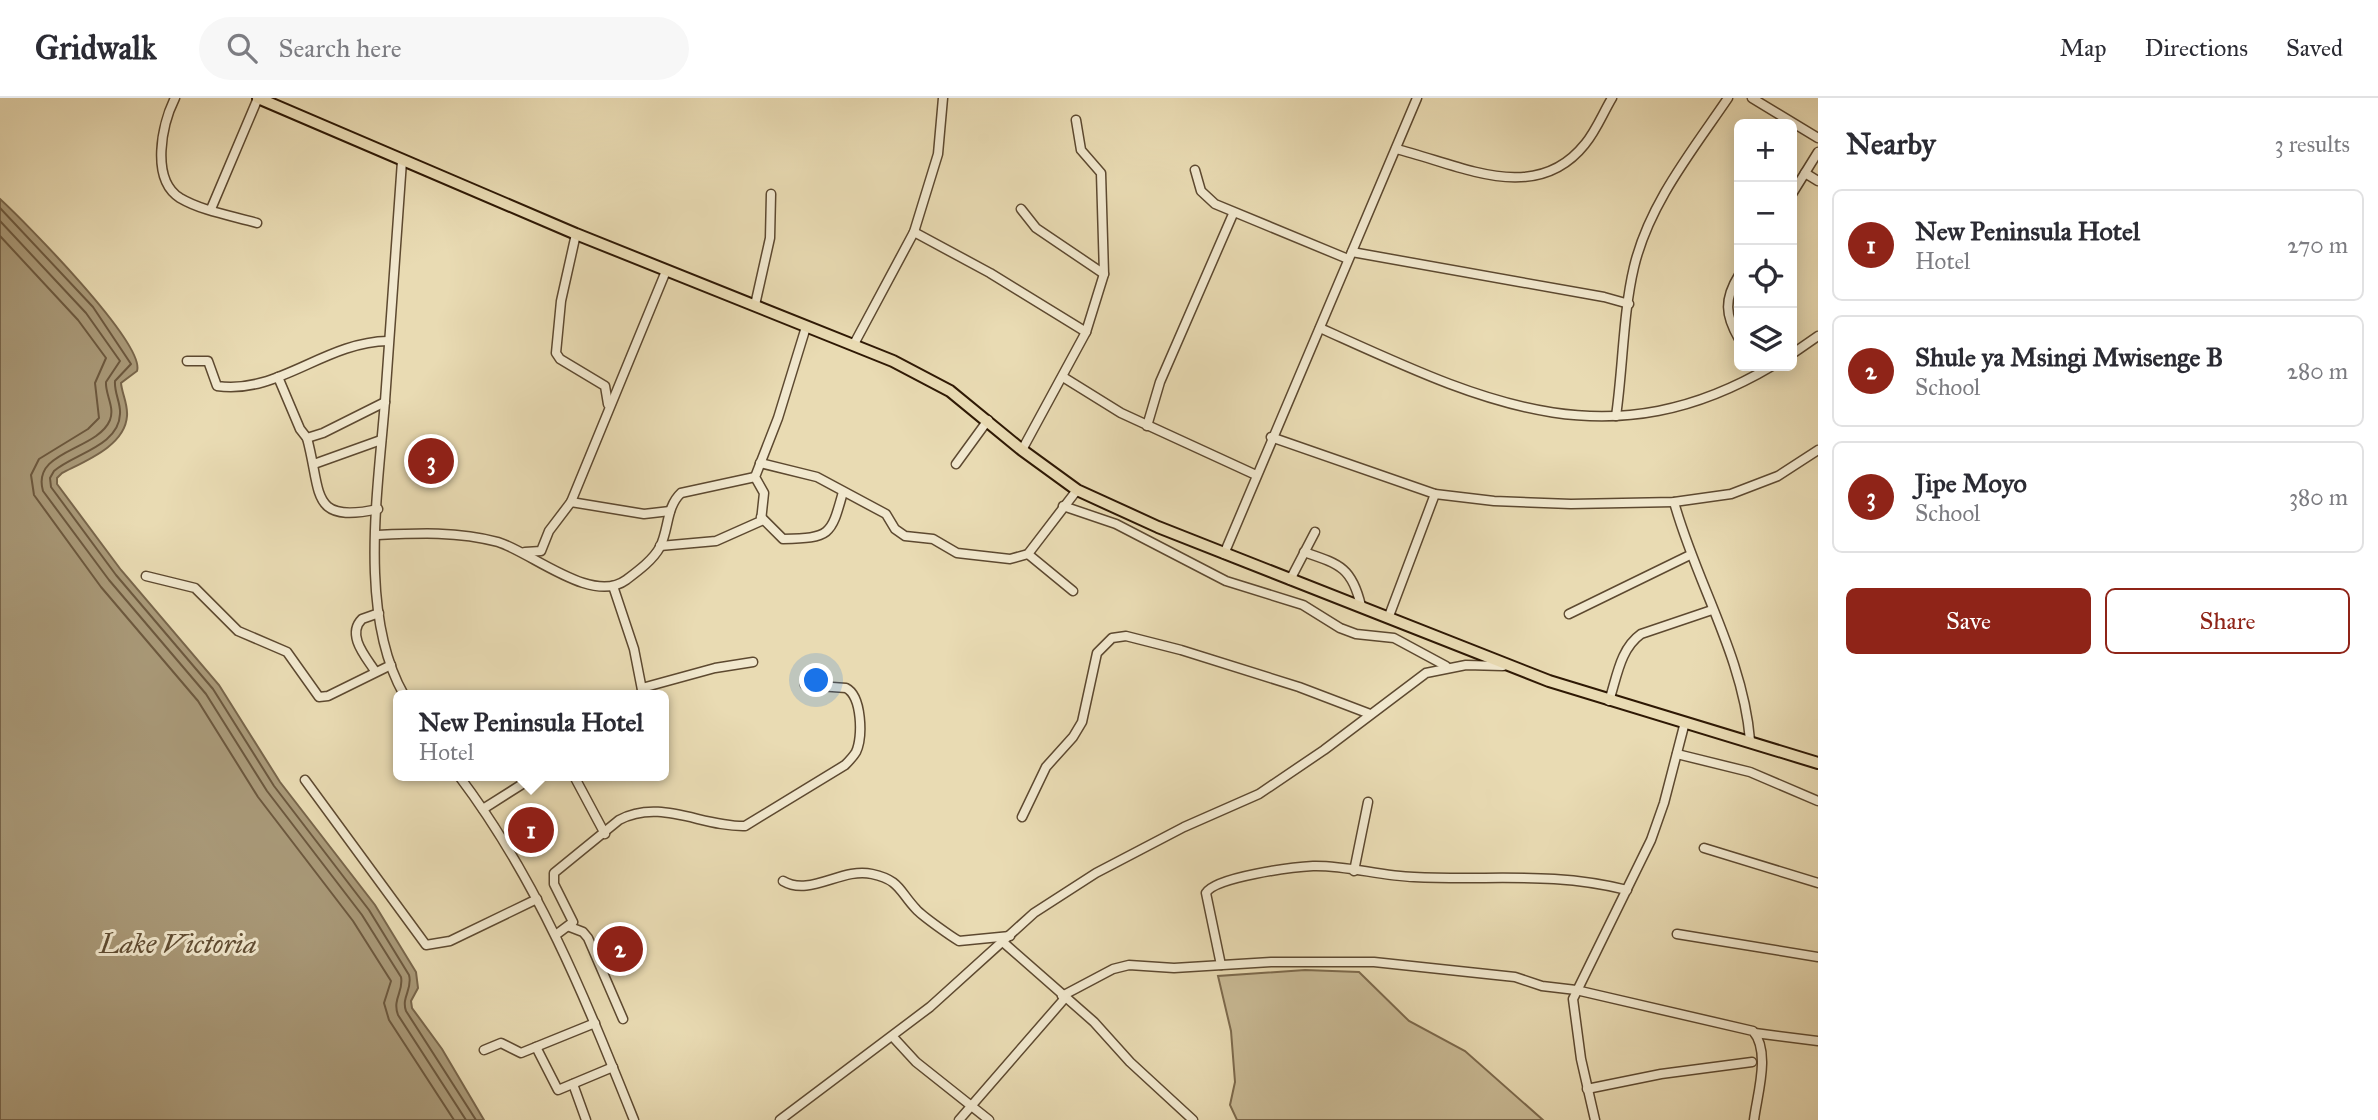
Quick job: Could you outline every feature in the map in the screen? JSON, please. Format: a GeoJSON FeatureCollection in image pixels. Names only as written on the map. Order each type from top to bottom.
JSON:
{"type":"FeatureCollection","features":[{"type":"Feature","properties":{"kind":"main road"},"geometry":{"type":"LineString","coordinates":[[258,98],[576,234],[854,344],[950,391],[1022,450],[1077,490],[1224,554],[1389,616],[1510,666],[1609,701],[1749,740],[1818,763]]}},
{"type":"Feature","properties":{"kind":"street"},"geometry":{"type":"LineString","coordinates":[[175,98],[164,121],[161,139],[166,177],[172,191],[180,198],[257,223]]}},
{"type":"Feature","properties":{"kind":"street"},"geometry":{"type":"LineString","coordinates":[[211,209],[258,98]]}},
{"type":"Feature","properties":{"kind":"street"},"geometry":{"type":"LineString","coordinates":[[854,344],[914,232],[938,154],[943,98]]}},
{"type":"Feature","properties":{"kind":"street"},"geometry":{"type":"LineString","coordinates":[[1224,554],[1416,98]]}},
{"type":"Feature","properties":{"kind":"street"},"geometry":{"type":"LineString","coordinates":[[1616,416],[1634,268],[1643,238],[1658,204],[1728,98]]}},
{"type":"Feature","properties":{"kind":"street"},"geometry":{"type":"LineString","coordinates":[[1752,98],[1818,138]]}},
{"type":"Feature","properties":{"kind":"street"},"geometry":{"type":"LineString","coordinates":[[1396,149],[1502,178],[1535,178],[1553,171],[1587,143],[1608,100]]}},
{"type":"Feature","properties":{"kind":"street"},"geometry":{"type":"LineString","coordinates":[[1022,450],[1086,332],[1104,274],[1101,173],[1081,150],[1076,120]]}},
{"type":"Feature","properties":{"kind":"street"},"geometry":{"type":"LineString","coordinates":[[1797,186],[1818,152]]}},
{"type":"Feature","properties":{"kind":"street"},"geometry":{"type":"LineString","coordinates":[[402,161],[381,440],[377,535],[379,613],[391,665],[402,690]]}},
{"type":"Feature","properties":{"kind":"street"},"geometry":{"type":"LineString","coordinates":[[1195,170],[1201,191],[1233,214],[1350,256],[1593,295],[1629,304]]}},
{"type":"Feature","properties":{"kind":"street"},"geometry":{"type":"LineString","coordinates":[[1805,173],[1818,181]]}},
{"type":"Feature","properties":{"kind":"street"},"geometry":{"type":"LineString","coordinates":[[755,305],[770,239],[771,194]]}},
{"type":"Feature","properties":{"kind":"street"},"geometry":{"type":"LineString","coordinates":[[1021,209],[1036,228],[1104,274]]}},
{"type":"Feature","properties":{"kind":"street"},"geometry":{"type":"LineString","coordinates":[[1147,426],[1160,382],[1233,214]]}},
{"type":"Feature","properties":{"kind":"street"},"geometry":{"type":"LineString","coordinates":[[914,232],[990,272],[1086,332]]}},
{"type":"Feature","properties":{"kind":"street"},"geometry":{"type":"LineString","coordinates":[[576,234],[561,301],[556,353],[560,359],[608,388],[608,410]]}},
{"type":"Feature","properties":{"kind":"street"},"geometry":{"type":"LineString","coordinates":[[525,552],[541,551],[549,531],[571,502],[666,271]]}},
{"type":"Feature","properties":{"kind":"street"},"geometry":{"type":"LineString","coordinates":[[1734,287],[1727,303],[1727,314],[1734,329]]}},
{"type":"Feature","properties":{"kind":"street"},"geometry":{"type":"LineString","coordinates":[[660,546],[716,541],[761,521],[765,505],[764,493],[755,477],[778,418],[806,327]]}},
{"type":"Feature","properties":{"kind":"street"},"geometry":{"type":"LineString","coordinates":[[1320,328],[1423,374],[1540,413],[1591,418],[1616,416],[1702,399],[1755,371]]}},
{"type":"Feature","properties":{"kind":"street"},"geometry":{"type":"LineString","coordinates":[[1797,351],[1818,336]]}},
{"type":"Feature","properties":{"kind":"street"},"geometry":{"type":"LineString","coordinates":[[187,361],[208,361],[217,386],[250,387],[333,352],[372,341],[388,341]]}},
{"type":"Feature","properties":{"kind":"street"},"geometry":{"type":"LineString","coordinates":[[278,377],[300,429],[307,438],[321,496],[331,511],[344,515],[378,509]]}},
{"type":"Feature","properties":{"kind":"street"},"geometry":{"type":"LineString","coordinates":[[1063,377],[1147,426],[1256,475]]}},
{"type":"Feature","properties":{"kind":"street"},"geometry":{"type":"LineString","coordinates":[[307,438],[323,433],[385,402]]}},
{"type":"Feature","properties":{"kind":"street"},"geometry":{"type":"LineString","coordinates":[[956,464],[988,421]]}},
{"type":"Feature","properties":{"kind":"street"},"geometry":{"type":"LineString","coordinates":[[1271,437],[1435,494],[1571,505],[1674,502],[1731,495],[1778,476],[1818,450]]}},
{"type":"Feature","properties":{"kind":"street"},"geometry":{"type":"LineString","coordinates":[[314,464],[381,440]]}},
{"type":"Feature","properties":{"kind":"street"},"geometry":{"type":"LineString","coordinates":[[760,463],[817,477],[886,514],[895,529],[905,536],[933,539],[957,553],[1010,559],[1028,554],[1077,490]]}},
{"type":"Feature","properties":{"kind":"street"},"geometry":{"type":"LineString","coordinates":[[377,535],[459,534],[498,542],[525,552],[562,576],[613,586],[646,563],[660,546],[674,499],[692,489],[755,477]]}},
{"type":"Feature","properties":{"kind":"street"},"geometry":{"type":"LineString","coordinates":[[761,517],[783,539],[825,533],[834,525],[843,492]]}},
{"type":"Feature","properties":{"kind":"street"},"geometry":{"type":"LineString","coordinates":[[1389,616],[1435,494]]}},
{"type":"Feature","properties":{"kind":"street"},"geometry":{"type":"LineString","coordinates":[[571,502],[644,514],[670,511]]}},
{"type":"Feature","properties":{"kind":"street"},"geometry":{"type":"LineString","coordinates":[[1674,502],[1690,555],[1741,688],[1749,740]]}},
{"type":"Feature","properties":{"kind":"street"},"geometry":{"type":"LineString","coordinates":[[1063,506],[1116,524],[1226,581],[1303,605],[1340,628],[1356,634],[1394,638],[1446,666]]}},
{"type":"Feature","properties":{"kind":"street"},"geometry":{"type":"LineString","coordinates":[[1290,580],[1315,532]]}},
{"type":"Feature","properties":{"kind":"street"},"geometry":{"type":"LineString","coordinates":[[1304,551],[1347,571],[1357,587],[1361,606]]}},
{"type":"Feature","properties":{"kind":"street"},"geometry":{"type":"LineString","coordinates":[[1028,554],[1073,591]]}},
{"type":"Feature","properties":{"kind":"street"},"geometry":{"type":"LineString","coordinates":[[1569,614],[1690,555]]}},
{"type":"Feature","properties":{"kind":"street"},"geometry":{"type":"LineString","coordinates":[[146,576],[195,588],[238,631],[287,652],[319,697],[328,696],[391,665]]}},
{"type":"Feature","properties":{"kind":"street"},"geometry":{"type":"LineString","coordinates":[[613,586],[634,649],[643,690]]}},
{"type":"Feature","properties":{"kind":"street"},"geometry":{"type":"LineString","coordinates":[[1609,701],[1624,653],[1633,639],[1712,610]]}},
{"type":"Feature","properties":{"kind":"street"},"geometry":{"type":"LineString","coordinates":[[375,671],[356,640],[355,631],[362,619],[379,613]]}},
{"type":"Feature","properties":{"kind":"street"},"geometry":{"type":"LineString","coordinates":[[1022,817],[1046,767],[1073,737],[1082,722],[1097,653],[1112,638],[1146,640],[1181,650],[1299,687],[1370,714]]}},
{"type":"Feature","properties":{"kind":"street"},"geometry":{"type":"LineString","coordinates":[[649,690],[715,668],[753,662]]}},
{"type":"Feature","properties":{"kind":"street"},"geometry":{"type":"LineString","coordinates":[[780,1120],[893,1037],[1034,913],[1097,873],[1282,780],[1408,684],[1446,666],[1510,666]]}},
{"type":"Feature","properties":{"kind":"street"},"geometry":{"type":"LineString","coordinates":[[557,934],[570,927],[572,918],[554,884],[554,873],[619,820],[641,812],[664,811],[745,826],[775,811],[845,765],[855,754],[859,742],[854,696],[846,688],[805,685]]}},
{"type":"Feature","properties":{"kind":"street"},"geometry":{"type":"LineString","coordinates":[[1595,1120],[1573,1016],[1576,990],[1651,840],[1685,722]]}},
{"type":"Feature","properties":{"kind":"street"},"geometry":{"type":"LineString","coordinates":[[1677,754],[1750,772],[1818,801]]}},
{"type":"Feature","properties":{"kind":"street"},"geometry":{"type":"LineString","coordinates":[[305,780],[426,945],[450,941],[537,899]]}},
{"type":"Feature","properties":{"kind":"street"},"geometry":{"type":"LineString","coordinates":[[463,781],[483,809],[557,934],[634,1120]]}},
{"type":"Feature","properties":{"kind":"street"},"geometry":{"type":"LineString","coordinates":[[483,809],[527,781]]}},
{"type":"Feature","properties":{"kind":"street"},"geometry":{"type":"LineString","coordinates":[[576,781],[605,834]]}},
{"type":"Feature","properties":{"kind":"street"},"geometry":{"type":"LineString","coordinates":[[1354,871],[1368,802]]}},
{"type":"Feature","properties":{"kind":"street"},"geometry":{"type":"LineString","coordinates":[[1704,848],[1818,883]]}},
{"type":"Feature","properties":{"kind":"street"},"geometry":{"type":"LineString","coordinates":[[1221,965],[1207,901],[1208,889],[1233,880],[1300,868],[1327,867],[1450,879],[1566,877],[1627,890]]}},
{"type":"Feature","properties":{"kind":"street"},"geometry":{"type":"LineString","coordinates":[[783,881],[798,887],[844,875],[869,873],[895,883],[915,908],[960,941],[1007,939],[1193,1120]]}},
{"type":"Feature","properties":{"kind":"street"},"geometry":{"type":"LineString","coordinates":[[570,927],[588,937],[623,1019]]}},
{"type":"Feature","properties":{"kind":"street"},"geometry":{"type":"LineString","coordinates":[[1676,934],[1818,957]]}},
{"type":"Feature","properties":{"kind":"street"},"geometry":{"type":"LineString","coordinates":[[959,1120],[1064,997],[1113,969],[1129,965],[1374,962],[1506,976],[1542,986],[1576,990],[1743,1026],[1755,1033],[1818,1041]]}},
{"type":"Feature","properties":{"kind":"street"},"geometry":{"type":"LineString","coordinates":[[484,1050],[501,1043],[517,1053],[595,1023]]}},
{"type":"Feature","properties":{"kind":"street"},"geometry":{"type":"LineString","coordinates":[[1754,1120],[1761,1057],[1755,1033]]}},
{"type":"Feature","properties":{"kind":"street"},"geometry":{"type":"LineString","coordinates":[[893,1037],[916,1062],[974,1105],[989,1120]]}},
{"type":"Feature","properties":{"kind":"street"},"geometry":{"type":"LineString","coordinates":[[536,1047],[555,1088],[563,1089],[613,1067]]}},
{"type":"Feature","properties":{"kind":"street"},"geometry":{"type":"LineString","coordinates":[[1587,1089],[1661,1074],[1752,1062]]}},
{"type":"Feature","properties":{"kind":"street"},"geometry":{"type":"LineString","coordinates":[[573,1084],[586,1120]]}},
{"type":"Feature","properties":{"kind":"street"},"geometry":{"type":"LineString","coordinates":[[791,1112],[797,1120]]}},
{"type":"Feature","properties":{"kind":"shaded area"},"geometry":{"type":"Polygon","coordinates":[[[1305,970],[1359,972],[1409,1021],[1465,1051],[1543,1120],[1237,1120],[1230,1105],[1235,1082],[1231,1031],[1218,976],[1305,970]]]}},
{"type":"Feature","properties":{"kind":"water","name":"Lake Victoria"},"geometry":{"type":"Polygon","coordinates":[[[0,199],[81,283],[123,336],[135,357],[137,371],[121,383],[127,407],[125,427],[112,444],[62,473],[57,478],[57,484],[121,570],[219,685],[280,782],[375,905],[416,972],[418,988],[411,1001],[412,1008],[442,1049],[484,1120],[0,1120],[0,199]]]}},
{"type":"Feature","properties":{"kind":"place","name":"Jipe Moyo"},"geometry":{"type":"Point","coordinates":[431,461]}},
{"type":"Feature","properties":{"kind":"place","name":"New Peninsula Hotel"},"geometry":{"type":"Point","coordinates":[531,830]}},
{"type":"Feature","properties":{"kind":"place","name":"Shule ya Msingi Mwisenge B"},"geometry":{"type":"Point","coordinates":[620,949]}}]}
